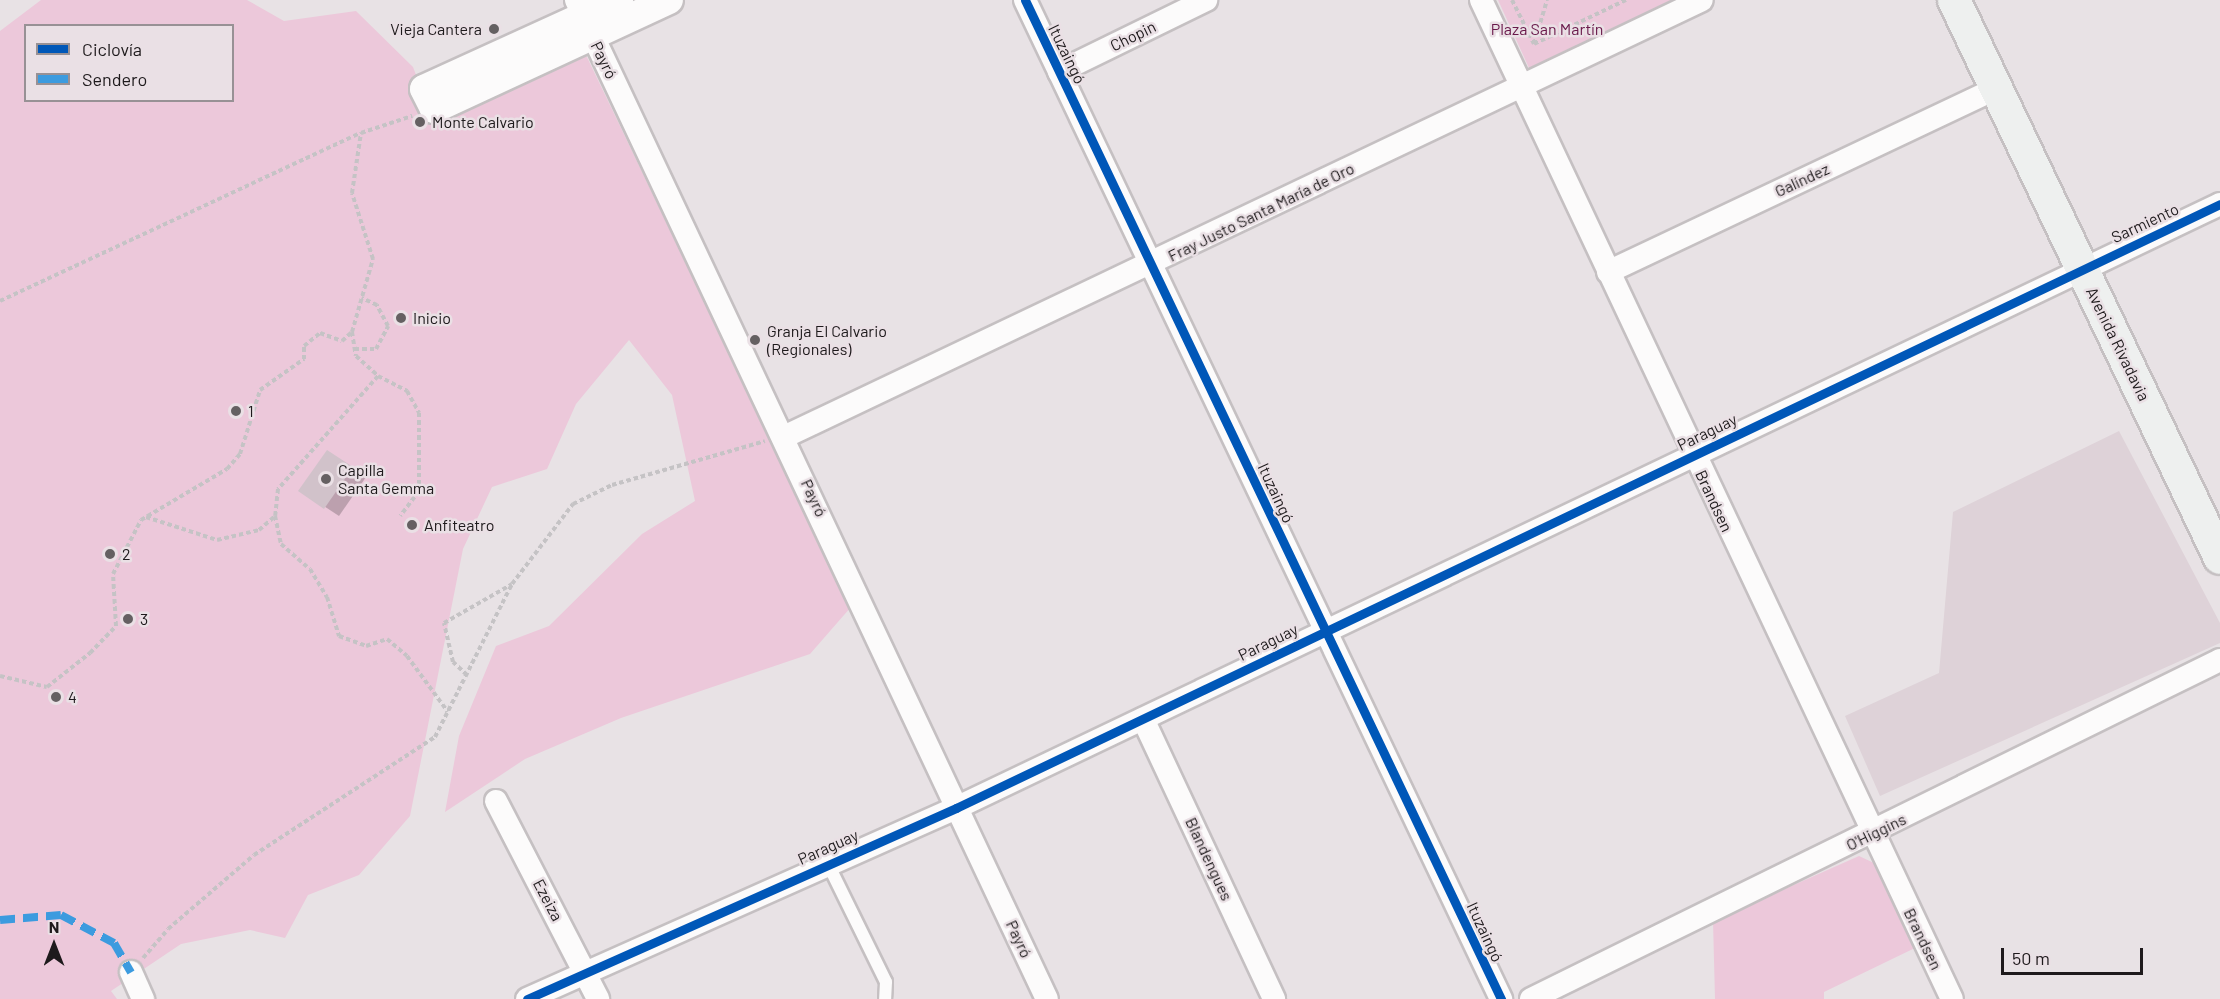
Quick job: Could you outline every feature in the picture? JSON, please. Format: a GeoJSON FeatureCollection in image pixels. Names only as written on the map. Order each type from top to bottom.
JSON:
{"type":"FeatureCollection","features":[{"type":"Feature","properties":{"kind":"main road","name":"Avenida Rivadavia"},"geometry":{"type":"LineString","coordinates":[[1954,0],[2220,558]]}},
{"type":"Feature","properties":{"kind":"street"},"geometry":{"type":"LineString","coordinates":[[434,109],[424,89],[619,0]]}},
{"type":"Feature","properties":{"kind":"street"},"geometry":{"type":"LineString","coordinates":[[584,17],[669,0]]}},
{"type":"Feature","properties":{"kind":"street","name":"Ituzaingó"},"geometry":{"type":"LineString","coordinates":[[1025,0],[1501,999]]}},
{"type":"Feature","properties":{"kind":"street","name":"Chopin"},"geometry":{"type":"LineString","coordinates":[[1059,72],[1206,0]]}},
{"type":"Feature","properties":{"kind":"street","name":"Brandsen"},"geometry":{"type":"LineString","coordinates":[[1481,0],[1693,456],[1952,999]]}},
{"type":"Feature","properties":{"kind":"street","name":"Fray Justo Santa María de Oro"},"geometry":{"type":"LineString","coordinates":[[786,436],[1151,265],[1702,0]]}},
{"type":"Feature","properties":{"kind":"street","name":"Payró"},"geometry":{"type":"LineString","coordinates":[[584,17],[786,436],[956,808],[1047,999]]}},
{"type":"Feature","properties":{"kind":"street","name":"Galíndez"},"geometry":{"type":"LineString","coordinates":[[1608,272],[1996,89]]}},
{"type":"Feature","properties":{"kind":"street","name":"Sarmiento"},"geometry":{"type":"LineString","coordinates":[[2082,270],[2220,204]]}},
{"type":"Feature","properties":{"kind":"street","name":"Paraguay"},"geometry":{"type":"LineString","coordinates":[[527,999],[585,971],[956,808],[2082,270]]}},
{"type":"Feature","properties":{"kind":"street","name":"O'Higgins"},"geometry":{"type":"LineString","coordinates":[[1531,999],[1872,834],[2220,660]]}},
{"type":"Feature","properties":{"kind":"street","name":"Blandengues"},"geometry":{"type":"LineString","coordinates":[[1143,718],[1274,999]]}},
{"type":"Feature","properties":{"kind":"street","name":"Ezeiza"},"geometry":{"type":"LineString","coordinates":[[496,801],[598,999]]}},
{"type":"Feature","properties":{"kind":"street"},"geometry":{"type":"LineString","coordinates":[[131,972],[143,999]]}},
{"type":"Feature","properties":{"kind":"lane"},"geometry":{"type":"LineString","coordinates":[[828,864],[886,982],[885,999]]}},
{"type":"Feature","properties":{"kind":"path"},"geometry":{"type":"LineString","coordinates":[[1512,0],[1534,45]]}},
{"type":"Feature","properties":{"kind":"path"},"geometry":{"type":"LineString","coordinates":[[1534,45],[1547,0]]}},
{"type":"Feature","properties":{"kind":"path"},"geometry":{"type":"LineString","coordinates":[[1534,45],[1626,0]]}},
{"type":"Feature","properties":{"kind":"path"},"geometry":{"type":"LineString","coordinates":[[0,301],[362,133],[434,109]]}},
{"type":"Feature","properties":{"kind":"path"},"geometry":{"type":"LineString","coordinates":[[362,133],[352,193],[373,259],[352,332],[355,349],[378,376],[406,391],[419,413],[419,491],[400,516]]}},
{"type":"Feature","properties":{"kind":"path"},"geometry":{"type":"LineString","coordinates":[[355,349],[376,349],[388,326],[377,305],[362,298]]}},
{"type":"Feature","properties":{"kind":"path"},"geometry":{"type":"LineString","coordinates":[[0,676],[47,687],[116,626],[113,574],[146,517],[227,469],[240,454],[260,390],[304,359],[304,346],[320,333],[342,341],[352,332]]}},
{"type":"Feature","properties":{"kind":"path"},"geometry":{"type":"LineString","coordinates":[[378,376],[278,489],[274,516],[281,544],[310,569],[327,597],[339,636],[366,646],[387,639],[407,656],[448,712]]}},
{"type":"Feature","properties":{"kind":"path"},"geometry":{"type":"LineString","coordinates":[[131,972],[168,929],[254,855],[435,737],[512,584],[573,504],[612,485],[786,436]]}},
{"type":"Feature","properties":{"kind":"path"},"geometry":{"type":"LineString","coordinates":[[146,517],[217,540],[259,530],[274,516]]}},
{"type":"Feature","properties":{"kind":"path"},"geometry":{"type":"LineString","coordinates":[[466,675],[453,662],[444,623],[512,584]]}},
{"type":"Feature","properties":{"kind":"shaded area"},"geometry":{"type":"Polygon","coordinates":[[[2119,431],[2220,623],[2220,643],[1880,796],[1845,716],[1939,673],[1953,512],[2119,431]]]}},
{"type":"Feature","properties":{"kind":"green space"},"geometry":{"type":"Polygon","coordinates":[[[41,0],[247,0],[284,21],[356,11],[413,67],[435,125],[584,51],[851,607],[810,654],[621,718],[525,759],[445,812],[459,736],[496,646],[549,626],[642,534],[695,501],[672,395],[629,340],[576,404],[547,469],[492,487],[463,549],[410,816],[359,875],[308,895],[285,938],[250,930],[181,944],[111,991],[117,999],[0,999],[0,31],[41,0]]]}},
{"type":"Feature","properties":{"kind":"green space","name":"Plaza San Martín"},"geometry":{"type":"Polygon","coordinates":[[[1498,0],[1675,0],[1530,70],[1498,0]]]}},
{"type":"Feature","properties":{"kind":"green space"},"geometry":{"type":"Polygon","coordinates":[[[1859,856],[1874,863],[1917,947],[1824,992],[1824,999],[1715,999],[1713,921],[1859,856]]]}},
{"type":"Feature","properties":{"kind":"building","name":"Capilla Santa Gemma"},"geometry":{"type":"Polygon","coordinates":[[[327,450],[353,467],[324,509],[298,491],[327,450]]]}},
{"type":"Feature","properties":{"kind":"marked path"},"geometry":{"type":"LineString","coordinates":[[0,920],[61,915],[114,943],[131,972]]}},
{"type":"Feature","properties":{"kind":"cycle path"},"geometry":{"type":"LineString","coordinates":[[1025,0],[1501,999]]}},
{"type":"Feature","properties":{"kind":"cycle path"},"geometry":{"type":"LineString","coordinates":[[527,999],[956,808],[2220,204]]}},
{"type":"Feature","properties":{"kind":"place","name":"Vieja Cantera"},"geometry":{"type":"Point","coordinates":[494,29]}},
{"type":"Feature","properties":{"kind":"place","name":"Monte Calvario"},"geometry":{"type":"Point","coordinates":[420,122]}},
{"type":"Feature","properties":{"kind":"place","name":"Inicio"},"geometry":{"type":"Point","coordinates":[401,318]}},
{"type":"Feature","properties":{"kind":"place","name":"Granja El Calvario (Regionales)"},"geometry":{"type":"Point","coordinates":[755,340]}},
{"type":"Feature","properties":{"kind":"place","name":"1"},"geometry":{"type":"Point","coordinates":[236,411]}},
{"type":"Feature","properties":{"kind":"place","name":"Capilla Santa Gemma"},"geometry":{"type":"Point","coordinates":[326,479]}},
{"type":"Feature","properties":{"kind":"place","name":"Anfiteatro"},"geometry":{"type":"Point","coordinates":[412,525]}},
{"type":"Feature","properties":{"kind":"place","name":"2"},"geometry":{"type":"Point","coordinates":[110,554]}},
{"type":"Feature","properties":{"kind":"place","name":"3"},"geometry":{"type":"Point","coordinates":[128,619]}},
{"type":"Feature","properties":{"kind":"place","name":"4"},"geometry":{"type":"Point","coordinates":[56,697]}}]}
